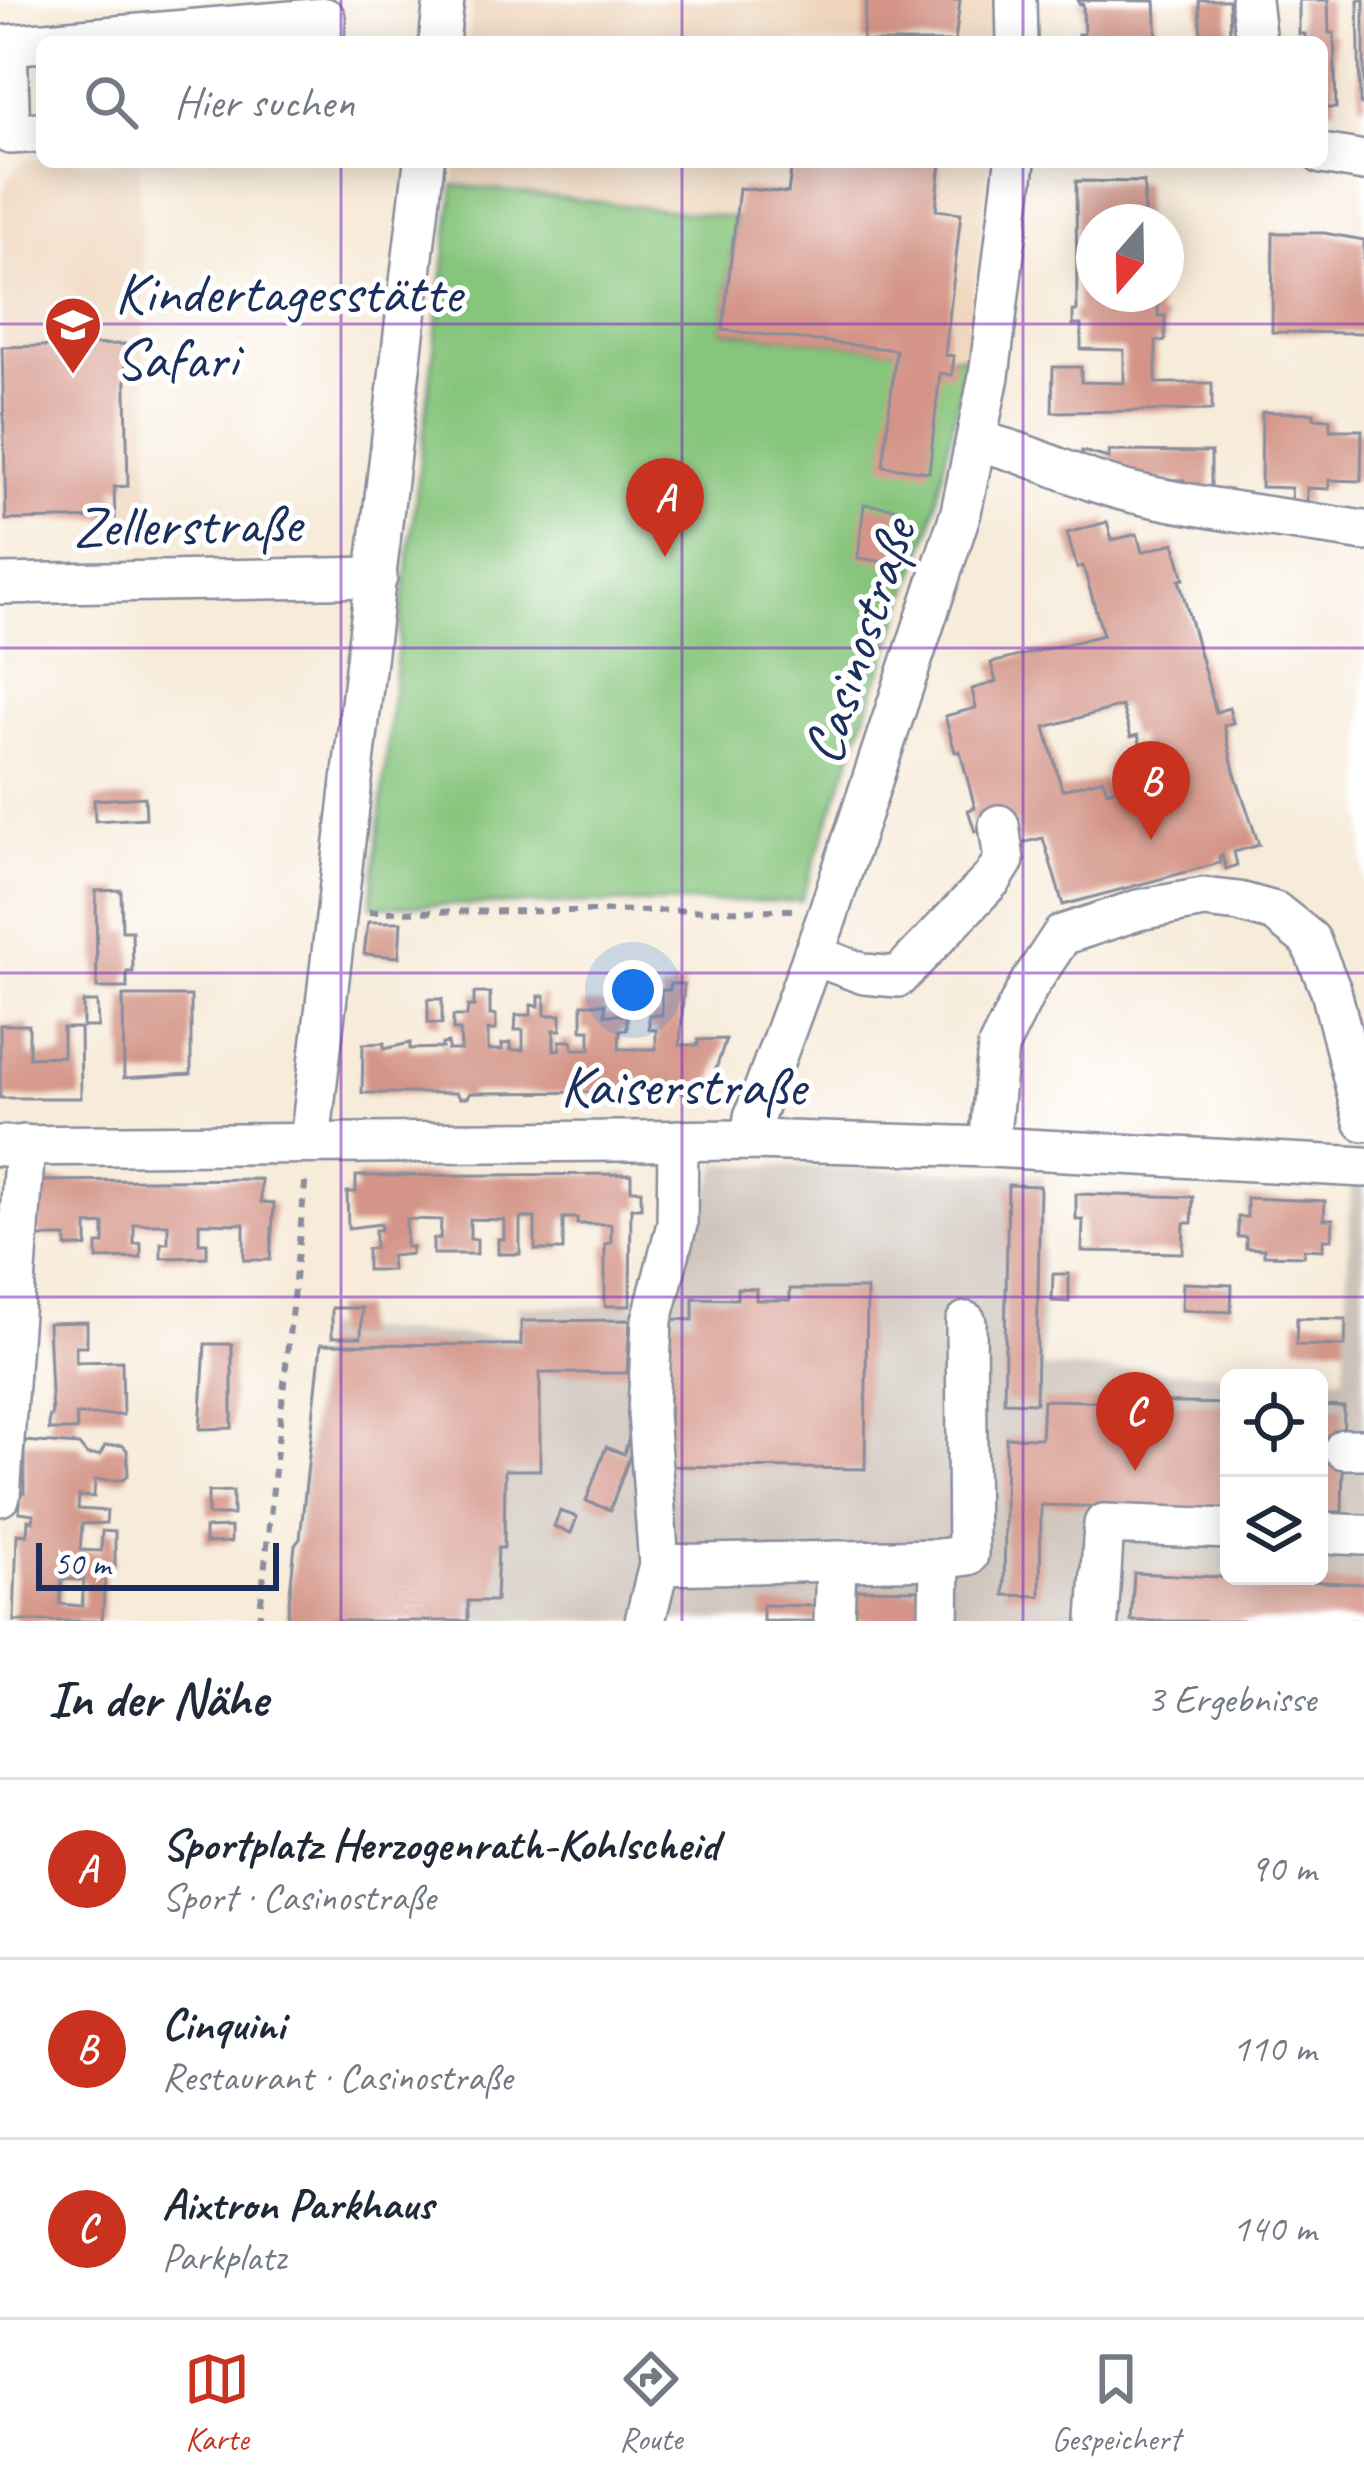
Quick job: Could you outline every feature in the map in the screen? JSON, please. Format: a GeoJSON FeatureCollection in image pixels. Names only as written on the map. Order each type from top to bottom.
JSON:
{"type":"FeatureCollection","features":[{"type":"Feature","properties":{"kind":"street"},"geometry":{"type":"LineString","coordinates":[[440,36],[444,0]]}},
{"type":"Feature","properties":{"kind":"street"},"geometry":{"type":"LineString","coordinates":[[1016,0],[1017,36]]}},
{"type":"Feature","properties":{"kind":"street"},"geometry":{"type":"LineString","coordinates":[[1251,0],[1255,36]]}},
{"type":"Feature","properties":{"kind":"street"},"geometry":{"type":"LineString","coordinates":[[114,36],[325,18],[324,36]]}},
{"type":"Feature","properties":{"kind":"street"},"geometry":{"type":"LineString","coordinates":[[36,43],[7,45],[10,134],[36,132]]}},
{"type":"Feature","properties":{"kind":"street"},"geometry":{"type":"LineString","coordinates":[[1328,155],[1364,161]]}},
{"type":"Feature","properties":{"kind":"street"},"geometry":{"type":"LineString","coordinates":[[310,1142],[423,168]]}},
{"type":"Feature","properties":{"kind":"street","name":"Casinostraße"},"geometry":{"type":"LineString","coordinates":[[752,1140],[754,1117],[820,938],[961,512],[1002,291],[1014,168]]}},
{"type":"Feature","properties":{"kind":"street"},"geometry":{"type":"LineString","coordinates":[[976,441],[1016,449],[1076,476],[1132,493],[1364,531]]}},
{"type":"Feature","properties":{"kind":"street","name":"Zellerstraße"},"geometry":{"type":"LineString","coordinates":[[0,584],[377,577]]}},
{"type":"Feature","properties":{"kind":"street"},"geometry":{"type":"LineString","coordinates":[[820,938],[864,974],[898,976],[992,879],[1004,860],[999,825]]}},
{"type":"Feature","properties":{"kind":"street"},"geometry":{"type":"LineString","coordinates":[[989,1147],[998,1046],[1029,985],[1062,935],[1138,910],[1204,898],[1275,912],[1310,940],[1331,991],[1364,1121]]}},
{"type":"Feature","properties":{"kind":"street"},"geometry":{"type":"LineString","coordinates":[[645,1621],[659,1565],[648,1414],[652,1320],[677,1223],[678,1140]]}},
{"type":"Feature","properties":{"kind":"street","name":"Kaiserstraße"},"geometry":{"type":"LineString","coordinates":[[13,1146],[752,1140],[1363,1155]]}},
{"type":"Feature","properties":{"kind":"street"},"geometry":{"type":"LineString","coordinates":[[0,1496],[13,1146]]}},
{"type":"Feature","properties":{"kind":"street"},"geometry":{"type":"LineString","coordinates":[[659,1565],[968,1555],[966,1322]]}},
{"type":"Feature","properties":{"kind":"street"},"geometry":{"type":"LineString","coordinates":[[1098,1621],[1104,1524],[1220,1529]]}},
{"type":"Feature","properties":{"kind":"street"},"geometry":{"type":"LineString","coordinates":[[1328,1533],[1364,1535]]}},
{"type":"Feature","properties":{"kind":"street"},"geometry":{"type":"LineString","coordinates":[[939,1621],[940,1559]]}},
{"type":"Feature","properties":{"kind":"street"},"geometry":{"type":"LineString","coordinates":[[834,1621],[836,1561]]}},
{"type":"Feature","properties":{"kind":"path"},"geometry":{"type":"LineString","coordinates":[[336,912],[794,910],[820,938]]}},
{"type":"Feature","properties":{"kind":"path"},"geometry":{"type":"LineString","coordinates":[[260,1621],[310,1142]]}},
{"type":"Feature","properties":{"kind":"shaded area"},"geometry":{"type":"Polygon","coordinates":[[[473,0],[994,0],[994,36],[469,36],[473,0]]]}},
{"type":"Feature","properties":{"kind":"shaded area","name":"Kindertagesstätte Safari"},"geometry":{"type":"Polygon","coordinates":[[[36,158],[36,168],[139,168],[151,520],[0,522],[2,195],[10,175],[36,158]]]}},
{"type":"Feature","properties":{"kind":"shaded area"},"geometry":{"type":"Polygon","coordinates":[[[455,168],[988,168],[967,357],[723,331],[735,218],[454,185],[455,168]]]}},
{"type":"Feature","properties":{"kind":"shaded area"},"geometry":{"type":"Polygon","coordinates":[[[719,1164],[1043,1175],[1042,1368],[1220,1373],[1220,1585],[1328,1585],[1328,1377],[1344,1377],[1351,1181],[1364,1182],[1364,1621],[286,1621],[321,1328],[519,1338],[518,1306],[670,1304],[719,1164]]]}},
{"type":"Feature","properties":{"kind":"green space"},"geometry":{"type":"Polygon","coordinates":[[[454,185],[735,218],[723,331],[967,357],[931,527],[801,901],[371,906],[454,185]]]}},
{"type":"Feature","properties":{"kind":"building"},"geometry":{"type":"Polygon","coordinates":[[[867,0],[960,0],[956,36],[863,36],[867,0]]]}},
{"type":"Feature","properties":{"kind":"building"},"geometry":{"type":"Polygon","coordinates":[[[1078,0],[1155,1],[1157,36],[1078,36],[1084,34],[1083,4],[1078,0]]]}},
{"type":"Feature","properties":{"kind":"building"},"geometry":{"type":"Polygon","coordinates":[[[1199,0],[1229,0],[1230,36],[1201,36],[1199,0]]]}},
{"type":"Feature","properties":{"kind":"building"},"geometry":{"type":"Polygon","coordinates":[[[1299,0],[1328,0],[1336,108],[1328,108],[1328,36],[1299,34],[1299,0]]]}},
{"type":"Feature","properties":{"kind":"building"},"geometry":{"type":"Polygon","coordinates":[[[1358,0],[1364,0],[1364,104],[1360,104],[1358,0]]]}},
{"type":"Feature","properties":{"kind":"building"},"geometry":{"type":"Polygon","coordinates":[[[791,168],[940,168],[936,210],[961,213],[945,355],[954,356],[952,375],[940,373],[929,472],[883,466],[896,350],[723,330],[739,188],[788,193],[791,168]]]}},
{"type":"Feature","properties":{"kind":"building"},"geometry":{"type":"Polygon","coordinates":[[[1076,181],[1144,182],[1144,204],[1076,204],[1076,181]]]}},
{"type":"Feature","properties":{"kind":"building"},"geometry":{"type":"Polygon","coordinates":[[[1273,233],[1324,233],[1364,240],[1364,333],[1272,332],[1273,233]]]}},
{"type":"Feature","properties":{"kind":"building"},"geometry":{"type":"Polygon","coordinates":[[[1073,311],[1158,312],[1165,316],[1165,341],[1156,341],[1156,383],[1212,383],[1212,410],[1052,412],[1053,367],[1081,367],[1081,382],[1124,383],[1124,350],[1081,349],[1081,325],[1073,325],[1073,311]]]}},
{"type":"Feature","properties":{"kind":"building"},"geometry":{"type":"Polygon","coordinates":[[[125,344],[128,486],[114,487],[115,518],[6,520],[2,347],[125,344]]]}},
{"type":"Feature","properties":{"kind":"building"},"geometry":{"type":"Polygon","coordinates":[[[1262,412],[1314,413],[1314,418],[1330,419],[1330,430],[1362,430],[1361,481],[1329,480],[1329,489],[1307,488],[1307,503],[1292,503],[1291,488],[1261,487],[1262,412]]]}},
{"type":"Feature","properties":{"kind":"building"},"geometry":{"type":"Polygon","coordinates":[[[1082,451],[1109,458],[1109,451],[1211,452],[1211,494],[1184,494],[1184,480],[1109,479],[1079,465],[1082,451]]]}},
{"type":"Feature","properties":{"kind":"building"},"geometry":{"type":"Polygon","coordinates":[[[864,504],[899,509],[893,563],[858,558],[864,504]]]}},
{"type":"Feature","properties":{"kind":"building"},"geometry":{"type":"Polygon","coordinates":[[[1107,522],[1112,540],[1137,534],[1142,552],[1174,543],[1184,579],[1179,580],[1216,712],[1229,708],[1233,723],[1224,725],[1234,771],[1259,845],[1234,852],[1237,865],[1226,869],[1222,855],[1220,863],[1063,905],[1043,838],[1021,843],[1015,821],[975,832],[968,810],[975,808],[945,716],[976,708],[972,689],[996,682],[991,663],[1103,635],[1083,566],[1077,568],[1067,533],[1107,522]],[[1122,706],[1045,727],[1062,790],[1103,779],[1107,791],[1150,779],[1138,735],[1131,737],[1122,706]]]}},
{"type":"Feature","properties":{"kind":"building"},"geometry":{"type":"Polygon","coordinates":[[[145,797],[146,818],[95,821],[94,800],[145,797]]]}},
{"type":"Feature","properties":{"kind":"building"},"geometry":{"type":"Polygon","coordinates":[[[121,890],[122,931],[132,931],[133,972],[127,972],[127,988],[97,988],[96,891],[121,890]]]}},
{"type":"Feature","properties":{"kind":"building"},"geometry":{"type":"Polygon","coordinates":[[[368,922],[401,922],[399,957],[364,954],[368,922]]]}},
{"type":"Feature","properties":{"kind":"building"},"geometry":{"type":"Polygon","coordinates":[[[670,984],[684,984],[680,1045],[726,1039],[708,1092],[700,1098],[692,1098],[690,1092],[662,1092],[658,1097],[651,1092],[470,1093],[467,1098],[456,1093],[362,1093],[363,1044],[384,1043],[384,1049],[410,1043],[410,1049],[442,1048],[448,1043],[448,1050],[461,1050],[460,1030],[453,1030],[453,1016],[467,1016],[468,1006],[474,1006],[474,993],[490,993],[490,1015],[496,1015],[496,1030],[488,1030],[488,1050],[502,1050],[502,1044],[511,1043],[511,1050],[523,1050],[523,1030],[515,1030],[516,1015],[531,1015],[531,1005],[539,1006],[539,996],[545,996],[545,1015],[561,1015],[561,1030],[554,1030],[554,1050],[560,1049],[560,1041],[572,1041],[573,1049],[590,1049],[590,1030],[582,1030],[582,1004],[605,1004],[605,1015],[627,1015],[619,1049],[656,1049],[656,1030],[649,1029],[649,1015],[662,1015],[661,990],[670,990],[670,984]]]}},
{"type":"Feature","properties":{"kind":"building"},"geometry":{"type":"Polygon","coordinates":[[[123,996],[191,996],[191,1074],[124,1078],[123,996]]]}},
{"type":"Feature","properties":{"kind":"building"},"geometry":{"type":"Polygon","coordinates":[[[428,999],[442,999],[442,1024],[428,1023],[428,999]]]}},
{"type":"Feature","properties":{"kind":"building"},"geometry":{"type":"Polygon","coordinates":[[[83,1002],[97,1002],[98,1027],[83,1027],[83,1002]]]}},
{"type":"Feature","properties":{"kind":"building"},"geometry":{"type":"Polygon","coordinates":[[[0,1025],[29,1025],[29,1057],[63,1056],[63,1028],[80,1028],[81,1098],[0,1098],[0,1025]]]}},
{"type":"Feature","properties":{"kind":"building"},"geometry":{"type":"Polygon","coordinates":[[[631,1174],[631,1190],[641,1190],[641,1208],[631,1208],[630,1306],[605,1306],[605,1244],[611,1243],[611,1224],[577,1224],[577,1218],[563,1218],[563,1250],[535,1250],[535,1218],[520,1218],[520,1254],[498,1254],[504,1220],[470,1219],[470,1239],[477,1239],[477,1254],[433,1254],[441,1220],[406,1219],[406,1247],[412,1247],[411,1254],[391,1256],[392,1270],[367,1270],[367,1249],[375,1248],[375,1230],[381,1230],[381,1224],[348,1228],[347,1192],[356,1192],[356,1176],[631,1174]]]}},
{"type":"Feature","properties":{"kind":"building"},"geometry":{"type":"Polygon","coordinates":[[[261,1179],[261,1202],[274,1203],[270,1260],[244,1260],[244,1224],[199,1223],[199,1243],[207,1243],[207,1257],[161,1258],[161,1243],[168,1243],[168,1224],[134,1224],[134,1244],[141,1243],[141,1258],[97,1259],[97,1244],[104,1244],[104,1224],[87,1225],[87,1247],[66,1247],[66,1237],[37,1237],[42,1181],[261,1179]]]}},
{"type":"Feature","properties":{"kind":"building"},"geometry":{"type":"Polygon","coordinates":[[[1008,1185],[1040,1186],[1036,1403],[1004,1402],[1008,1185]]]}},
{"type":"Feature","properties":{"kind":"building"},"geometry":{"type":"Polygon","coordinates":[[[1076,1194],[1193,1197],[1192,1223],[1184,1223],[1183,1253],[1082,1251],[1083,1220],[1076,1220],[1076,1194]]]}},
{"type":"Feature","properties":{"kind":"building"},"geometry":{"type":"Polygon","coordinates":[[[1247,1198],[1325,1201],[1324,1219],[1333,1219],[1332,1239],[1323,1239],[1323,1250],[1304,1249],[1304,1256],[1264,1255],[1264,1249],[1246,1248],[1246,1237],[1238,1237],[1238,1217],[1247,1217],[1247,1198]]]}},
{"type":"Feature","properties":{"kind":"building"},"geometry":{"type":"Polygon","coordinates":[[[1053,1274],[1069,1274],[1069,1302],[1052,1301],[1053,1274]]]}},
{"type":"Feature","properties":{"kind":"building"},"geometry":{"type":"Polygon","coordinates":[[[1183,1283],[1232,1285],[1231,1312],[1182,1310],[1183,1283]]]}},
{"type":"Feature","properties":{"kind":"building"},"geometry":{"type":"Polygon","coordinates":[[[737,1288],[756,1289],[756,1300],[790,1300],[790,1289],[867,1289],[865,1469],[669,1466],[670,1319],[693,1320],[693,1298],[737,1299],[737,1288]]]}},
{"type":"Feature","properties":{"kind":"building"},"geometry":{"type":"Polygon","coordinates":[[[332,1308],[362,1308],[361,1337],[332,1337],[332,1308]]]}},
{"type":"Feature","properties":{"kind":"building"},"geometry":{"type":"Polygon","coordinates":[[[1297,1318],[1346,1319],[1345,1346],[1296,1345],[1297,1318]]]}},
{"type":"Feature","properties":{"kind":"building"},"geometry":{"type":"Polygon","coordinates":[[[630,1320],[627,1373],[540,1373],[540,1470],[505,1470],[504,1548],[498,1548],[496,1601],[468,1601],[468,1621],[287,1621],[321,1344],[521,1345],[521,1321],[630,1320]]]}},
{"type":"Feature","properties":{"kind":"building"},"geometry":{"type":"Polygon","coordinates":[[[87,1322],[87,1346],[76,1346],[76,1362],[122,1361],[123,1415],[76,1415],[77,1430],[49,1430],[48,1323],[87,1322]]]}},
{"type":"Feature","properties":{"kind":"building"},"geometry":{"type":"Polygon","coordinates":[[[205,1344],[232,1344],[232,1428],[200,1429],[205,1344]]]}},
{"type":"Feature","properties":{"kind":"building"},"geometry":{"type":"Polygon","coordinates":[[[1043,1400],[1220,1404],[1220,1510],[1041,1505],[1040,1596],[1004,1595],[1006,1437],[1041,1438],[1043,1400]]]}},
{"type":"Feature","properties":{"kind":"building"},"geometry":{"type":"Polygon","coordinates":[[[1328,1406],[1344,1407],[1342,1512],[1328,1512],[1328,1406]]]}},
{"type":"Feature","properties":{"kind":"building"},"geometry":{"type":"Polygon","coordinates":[[[635,1418],[643,1420],[610,1510],[586,1501],[606,1447],[624,1454],[635,1418]]]}},
{"type":"Feature","properties":{"kind":"building"},"geometry":{"type":"Polygon","coordinates":[[[24,1441],[79,1445],[87,1455],[100,1455],[105,1446],[122,1445],[127,1450],[128,1475],[123,1480],[95,1480],[94,1497],[79,1496],[78,1509],[107,1511],[106,1523],[82,1524],[80,1550],[101,1551],[102,1531],[115,1532],[115,1566],[106,1565],[102,1621],[14,1621],[17,1534],[27,1535],[28,1520],[33,1521],[34,1514],[19,1512],[24,1493],[24,1441]],[[62,1579],[60,1604],[82,1606],[84,1580],[62,1579]]]}},
{"type":"Feature","properties":{"kind":"building"},"geometry":{"type":"Polygon","coordinates":[[[233,1491],[233,1515],[208,1515],[208,1492],[233,1491]]]}},
{"type":"Feature","properties":{"kind":"building"},"geometry":{"type":"Polygon","coordinates":[[[560,1511],[577,1517],[571,1533],[554,1527],[560,1511]]]}},
{"type":"Feature","properties":{"kind":"building"},"geometry":{"type":"Polygon","coordinates":[[[231,1527],[231,1542],[205,1543],[205,1528],[231,1527]]]}},
{"type":"Feature","properties":{"kind":"building"},"geometry":{"type":"Polygon","coordinates":[[[1134,1573],[1220,1577],[1220,1585],[1364,1584],[1364,1621],[1131,1621],[1134,1573]]]}},
{"type":"Feature","properties":{"kind":"building"},"geometry":{"type":"Polygon","coordinates":[[[844,1589],[922,1590],[922,1621],[844,1621],[844,1589]]]}},
{"type":"Feature","properties":{"kind":"building"},"geometry":{"type":"Polygon","coordinates":[[[763,1605],[817,1606],[817,1621],[763,1621],[763,1605]]]}},
{"type":"Feature","properties":{"kind":"place","name":"Kindertagesstätte Safari"},"geometry":{"type":"Point","coordinates":[73,376]}},
{"type":"Feature","properties":{"kind":"place","name":"Sportplatz Herzogenrath-Kohlscheid"},"geometry":{"type":"Point","coordinates":[665,557]}},
{"type":"Feature","properties":{"kind":"place","name":"Cinquini"},"geometry":{"type":"Point","coordinates":[1151,840]}},
{"type":"Feature","properties":{"kind":"place","name":"Aixtron Parkhaus"},"geometry":{"type":"Point","coordinates":[1135,1471]}}]}
